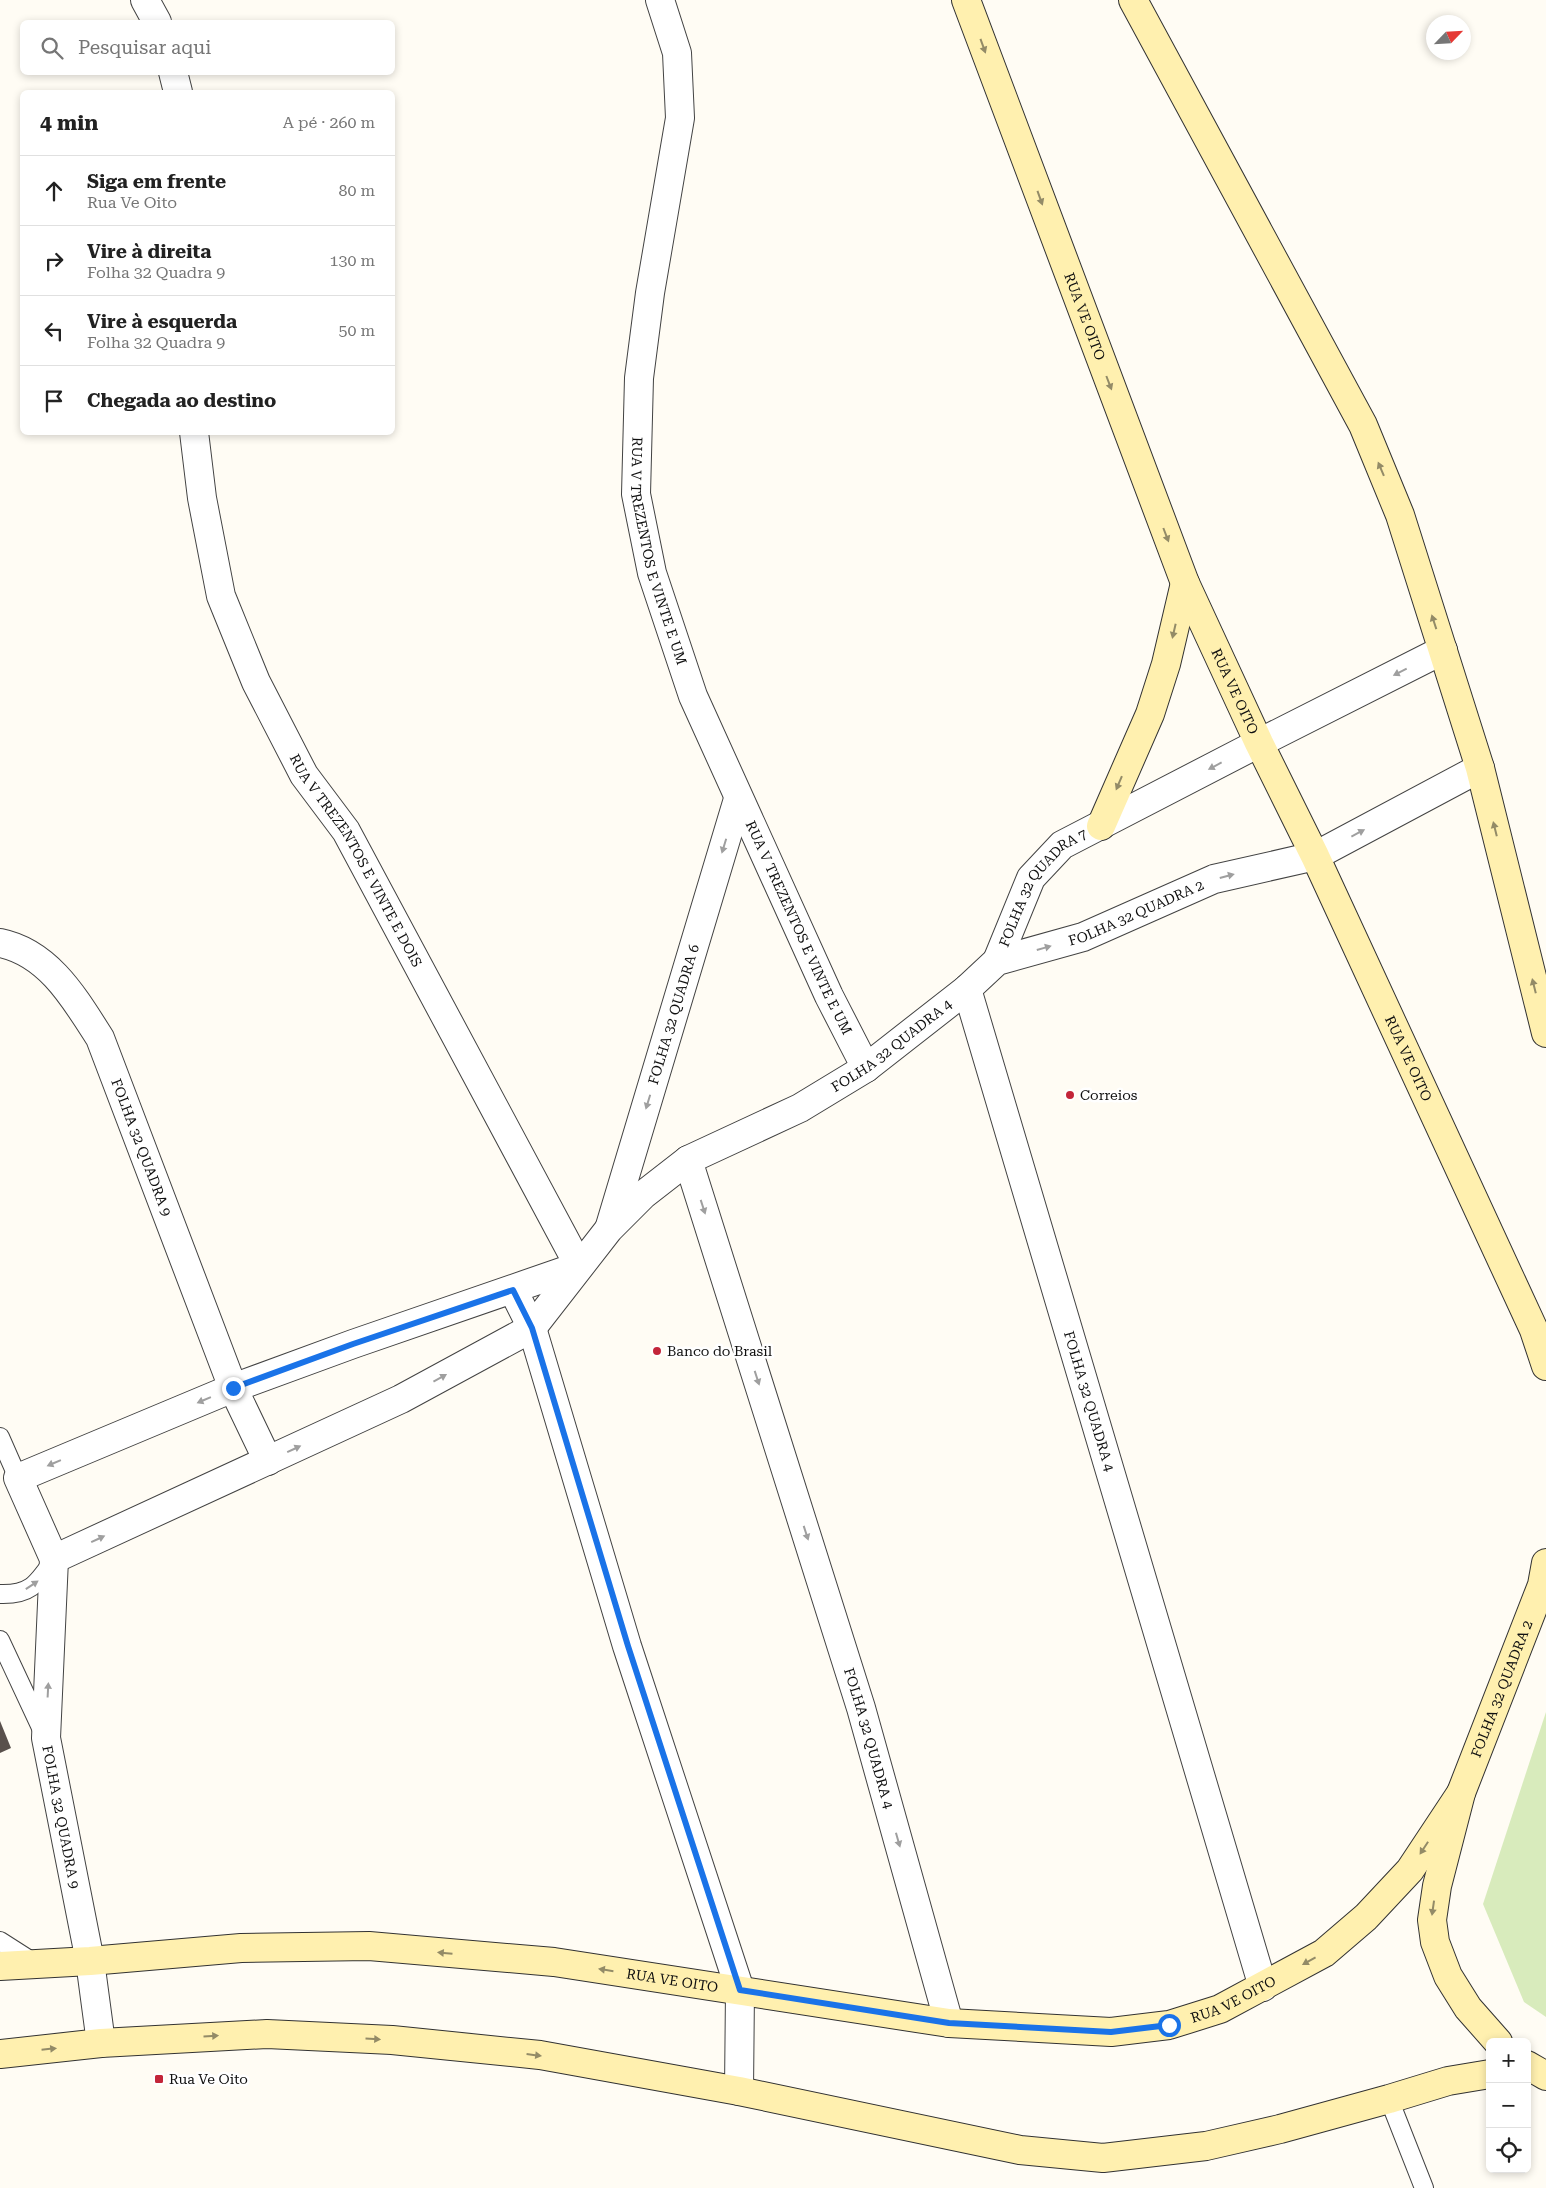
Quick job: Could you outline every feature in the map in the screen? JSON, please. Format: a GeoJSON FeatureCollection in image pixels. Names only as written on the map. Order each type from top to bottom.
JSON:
{"type":"FeatureCollection","features":[{"type":"Feature","properties":{"kind":"main road","name":"RUA VE OITO"},"geometry":{"type":"LineString","coordinates":[[966,0],[1185,583],[1258,743],[1314,856],[1534,1330],[1546,1366]]}},
{"type":"Feature","properties":{"kind":"main road"},"geometry":{"type":"LineString","coordinates":[[1133,0],[1363,426],[1400,515],[1480,768],[1546,1034]]}},
{"type":"Feature","properties":{"kind":"main road"},"geometry":{"type":"LineString","coordinates":[[1101,826],[1150,714],[1166,664],[1185,583]]}},
{"type":"Feature","properties":{"kind":"main road","name":"FOLHA 32 QUADRA 2"},"geometry":{"type":"LineString","coordinates":[[1460,1793],[1545,1576]]}},
{"type":"Feature","properties":{"kind":"main road","name":"RUA VE OITO"},"geometry":{"type":"LineString","coordinates":[[0,1966],[90,1961],[241,1948],[370,1946],[554,1962],[949,2023],[1121,2031],[1169,2025],[1220,2009],[1324,1952],[1366,1917],[1410,1870],[1460,1793]]}},
{"type":"Feature","properties":{"kind":"main road"},"geometry":{"type":"LineString","coordinates":[[1460,1793],[1437,1886],[1432,1920],[1435,1942],[1448,1976],[1468,2008],[1494,2038]]}},
{"type":"Feature","properties":{"kind":"main road"},"geometry":{"type":"LineString","coordinates":[[0,2054],[101,2044],[267,2034],[392,2040],[540,2055],[739,2091],[1020,2150],[1103,2158],[1206,2146],[1280,2129],[1448,2081],[1486,2075]]}},
{"type":"Feature","properties":{"kind":"street"},"geometry":{"type":"LineString","coordinates":[[145,0],[156,20]]}},
{"type":"Feature","properties":{"kind":"street"},"geometry":{"type":"LineString","coordinates":[[163,0],[164,20]]}},
{"type":"Feature","properties":{"kind":"street","name":"RUA V TREZENTOS E VINTE E UM"},"geometry":{"type":"LineString","coordinates":[[660,0],[676,53],[680,118],[650,293],[639,378],[636,494],[652,573],[693,696],[738,799],[792,912],[829,996],[866,1068]]}},
{"type":"Feature","properties":{"kind":"street"},"geometry":{"type":"LineString","coordinates":[[174,75],[178,90]]}},
{"type":"Feature","properties":{"kind":"street","name":"RUA V TREZENTOS E VINTE E DOIS"},"geometry":{"type":"LineString","coordinates":[[194,435],[202,498],[221,596],[256,682],[304,775],[346,831],[579,1266]]}},
{"type":"Feature","properties":{"kind":"street","name":"FOLHA 32 QUADRA 7"},"geometry":{"type":"LineString","coordinates":[[997,961],[1031,878],[1062,845],[1443,650]]}},
{"type":"Feature","properties":{"kind":"street","name":"FOLHA 32 QUADRA 2"},"geometry":{"type":"LineString","coordinates":[[967,988],[997,961],[1083,937],[1214,880],[1314,856],[1480,768]]}},
{"type":"Feature","properties":{"kind":"street","name":"FOLHA 32 QUADRA 6"},"geometry":{"type":"LineString","coordinates":[[610,1229],[738,799]]}},
{"type":"Feature","properties":{"kind":"street","name":"FOLHA 32 QUADRA 9"},"geometry":{"type":"LineString","coordinates":[[0,943],[12,946],[40,962],[68,989],[100,1038],[233,1388],[268,1462]]}},
{"type":"Feature","properties":{"kind":"street","name":"FOLHA 32 QUADRA 4"},"geometry":{"type":"LineString","coordinates":[[949,2023],[861,1708],[688,1160],[800,1108],[866,1068],[967,988],[1263,1986]]}},
{"type":"Feature","properties":{"kind":"street"},"geometry":{"type":"LineString","coordinates":[[54,1559],[268,1462],[401,1399],[532,1328],[610,1229],[643,1195],[688,1160]]}},
{"type":"Feature","properties":{"kind":"street"},"geometry":{"type":"LineString","coordinates":[[18,1478],[233,1388],[353,1344],[579,1266]]}},
{"type":"Feature","properties":{"kind":"street"},"geometry":{"type":"LineString","coordinates":[[513,1290],[532,1328],[628,1646],[740,1990],[739,2091]]}},
{"type":"Feature","properties":{"kind":"street","name":"FOLHA 32 QUADRA 9"},"geometry":{"type":"LineString","coordinates":[[18,1478],[54,1559],[46,1738],[90,1961],[101,2044]]}},
{"type":"Feature","properties":{"kind":"lane","name":"FOLHA 32 QUADRA 9"},"geometry":{"type":"LineString","coordinates":[[0,1438],[18,1478]]}},
{"type":"Feature","properties":{"kind":"lane"},"geometry":{"type":"LineString","coordinates":[[0,1594],[14,1594],[36,1585],[54,1559]]}},
{"type":"Feature","properties":{"kind":"lane"},"geometry":{"type":"LineString","coordinates":[[0,1640],[46,1738]]}},
{"type":"Feature","properties":{"kind":"lane"},"geometry":{"type":"LineString","coordinates":[[0,1941],[36,1964]]}},
{"type":"Feature","properties":{"kind":"lane"},"geometry":{"type":"LineString","coordinates":[[1389,2099],[1424,2188]]}},
{"type":"Feature","properties":{"kind":"green space"},"geometry":{"type":"Polygon","coordinates":[[[1546,1712],[1546,2017],[1524,2002],[1483,1904],[1546,1712]]]}},
{"type":"Feature","properties":{"kind":"building"},"geometry":{"type":"Polygon","coordinates":[[[0,1721],[11,1748],[0,1753],[0,1721]]]}},
{"type":"Feature","properties":{"kind":"place","name":"Correios"},"geometry":{"type":"Point","coordinates":[1070,1095]}},
{"type":"Feature","properties":{"kind":"place","name":"Banco do Brasil"},"geometry":{"type":"Point","coordinates":[657,1351]}},
{"type":"Feature","properties":{"kind":"place","name":"Rua Ve Oito"},"geometry":{"type":"Point","coordinates":[159,2079]}},
{"type":"Feature","properties":{"kind":"route"},"geometry":{"type":"LineString","coordinates":[[233,1388],[353,1344],[513,1290],[532,1328],[628,1646],[740,1990],[949,2023],[1111,2032],[1169,2025]]}}]}
